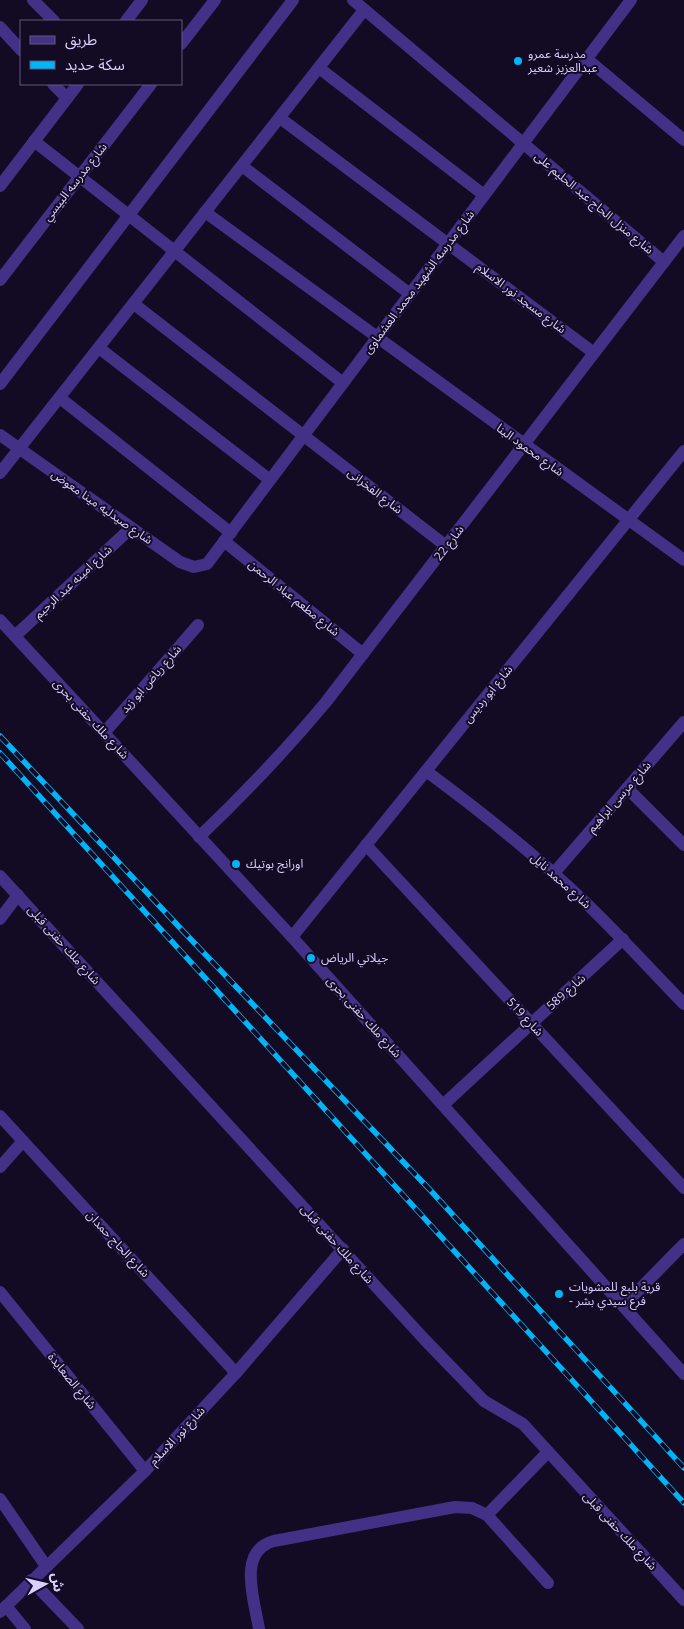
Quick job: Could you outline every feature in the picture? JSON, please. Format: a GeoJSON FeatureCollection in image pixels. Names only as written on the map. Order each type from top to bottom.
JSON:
{"type":"FeatureCollection","features":[{"type":"Feature","properties":{"kind":"street"},"geometry":{"type":"LineString","coordinates":[[34,0],[53,20]]}},
{"type":"Feature","properties":{"kind":"street"},"geometry":{"type":"LineString","coordinates":[[127,20],[142,0]]}},
{"type":"Feature","properties":{"kind":"street"},"geometry":{"type":"LineString","coordinates":[[182,43],[215,0]]}},
{"type":"Feature","properties":{"kind":"street"},"geometry":{"type":"LineString","coordinates":[[0,384],[127,215],[293,0]]}},
{"type":"Feature","properties":{"kind":"street","name":"شارع منزل الحاج عبد الحليم على"},"geometry":{"type":"LineString","coordinates":[[353,0],[664,262]]}},
{"type":"Feature","properties":{"kind":"street","name":"شارع مدرسه الشهيد محمد العشماوى"},"geometry":{"type":"LineString","coordinates":[[207,564],[632,0]]}},
{"type":"Feature","properties":{"kind":"street"},"geometry":{"type":"LineString","coordinates":[[0,472],[364,10]]}},
{"type":"Feature","properties":{"kind":"street"},"geometry":{"type":"LineString","coordinates":[[0,27],[20,49]]}},
{"type":"Feature","properties":{"kind":"street"},"geometry":{"type":"LineString","coordinates":[[587,59],[684,140]]}},
{"type":"Feature","properties":{"kind":"street"},"geometry":{"type":"LineString","coordinates":[[319,68],[484,195]]}},
{"type":"Feature","properties":{"kind":"street"},"geometry":{"type":"LineString","coordinates":[[55,85],[67,98]]}},
{"type":"Feature","properties":{"kind":"street"},"geometry":{"type":"LineString","coordinates":[[0,186],[77,85]]}},
{"type":"Feature","properties":{"kind":"street","name":"شارع مدرسه البيسي"},"geometry":{"type":"LineString","coordinates":[[0,280],[150,85]]}},
{"type":"Feature","properties":{"kind":"street","name":"شارع مسجد نور الاسلام"},"geometry":{"type":"LineString","coordinates":[[280,118],[594,353]]}},
{"type":"Feature","properties":{"kind":"street"},"geometry":{"type":"LineString","coordinates":[[34,141],[343,384]]}},
{"type":"Feature","properties":{"kind":"street"},"geometry":{"type":"LineString","coordinates":[[242,166],[410,294]]}},
{"type":"Feature","properties":{"kind":"street","name":"شارع محمود البنا"},"geometry":{"type":"LineString","coordinates":[[206,212],[376,338],[684,560]]}},
{"type":"Feature","properties":{"kind":"street","name":"شارع 22"},"geometry":{"type":"LineString","coordinates":[[199,836],[244,795],[286,750],[364,654],[684,236]]}},
{"type":"Feature","properties":{"kind":"street","name":"شارع الفخرانى"},"geometry":{"type":"LineString","coordinates":[[134,304],[446,546]]}},
{"type":"Feature","properties":{"kind":"street"},"geometry":{"type":"LineString","coordinates":[[99,348],[270,480]]}},
{"type":"Feature","properties":{"kind":"street","name":"شارع مطعم عباد الرحمن"},"geometry":{"type":"LineString","coordinates":[[60,398],[228,537],[364,654]]}},
{"type":"Feature","properties":{"kind":"street","name":"شارع صيدليه مينا معوض"},"geometry":{"type":"LineString","coordinates":[[0,435],[186,566],[200,567],[207,564]]}},
{"type":"Feature","properties":{"kind":"street","name":"شارع ابو رديس"},"geometry":{"type":"LineString","coordinates":[[292,937],[684,451]]}},
{"type":"Feature","properties":{"kind":"street","name":"شارع امينه عبد الرحيم"},"geometry":{"type":"LineString","coordinates":[[15,636],[132,528]]}},
{"type":"Feature","properties":{"kind":"street","name":"شارع ملك حفنى بحرى"},"geometry":{"type":"LineString","coordinates":[[0,620],[292,937],[684,1374]]}},
{"type":"Feature","properties":{"kind":"street","name":"شارع رياض ابو زيد"},"geometry":{"type":"LineString","coordinates":[[104,733],[198,625]]}},
{"type":"Feature","properties":{"kind":"street","name":"شارع مرسى ابراهيم"},"geometry":{"type":"LineString","coordinates":[[554,873],[684,722]]}},
{"type":"Feature","properties":{"kind":"street","name":"شارع محمد نايل"},"geometry":{"type":"LineString","coordinates":[[426,771],[498,826],[554,873],[623,939],[684,1004]]}},
{"type":"Feature","properties":{"kind":"street"},"geometry":{"type":"LineString","coordinates":[[627,788],[684,845]]}},
{"type":"Feature","properties":{"kind":"street","name":"شارع 519"},"geometry":{"type":"LineString","coordinates":[[366,845],[684,1188]]}},
{"type":"Feature","properties":{"kind":"street","name":"شارع ملك حفنى قبلى"},"geometry":{"type":"LineString","coordinates":[[0,876],[484,1401],[522,1424],[684,1600]]}},
{"type":"Feature","properties":{"kind":"street"},"geometry":{"type":"LineString","coordinates":[[0,919],[18,895]]}},
{"type":"Feature","properties":{"kind":"street","name":"شارع 589"},"geometry":{"type":"LineString","coordinates":[[443,1105],[623,939]]}},
{"type":"Feature","properties":{"kind":"street","name":"شارع الحاج حمدان"},"geometry":{"type":"LineString","coordinates":[[0,1116],[236,1373]]}},
{"type":"Feature","properties":{"kind":"street"},"geometry":{"type":"LineString","coordinates":[[0,1168],[23,1141]]}},
{"type":"Feature","properties":{"kind":"street"},"geometry":{"type":"LineString","coordinates":[[624,1305],[684,1244]]}},
{"type":"Feature","properties":{"kind":"street","name":"شارع نور الاسلام"},"geometry":{"type":"LineString","coordinates":[[3,1609],[145,1471],[236,1373],[343,1249]]}},
{"type":"Feature","properties":{"kind":"street","name":"شارع الصعايدة"},"geometry":{"type":"LineString","coordinates":[[0,1292],[145,1471]]}},
{"type":"Feature","properties":{"kind":"street"},"geometry":{"type":"LineString","coordinates":[[486,1515],[548,1452]]}},
{"type":"Feature","properties":{"kind":"street"},"geometry":{"type":"LineString","coordinates":[[0,1499],[46,1566]]}},
{"type":"Feature","properties":{"kind":"street"},"geometry":{"type":"LineString","coordinates":[[259,1629],[251,1564],[257,1551],[268,1543],[455,1507],[472,1508],[486,1515],[548,1583]]}},
{"type":"Feature","properties":{"kind":"street"},"geometry":{"type":"LineString","coordinates":[[31,1580],[78,1629]]}},
{"type":"Feature","properties":{"kind":"street"},"geometry":{"type":"LineString","coordinates":[[3,1609],[25,1629]]}},
{"type":"Feature","properties":{"kind":"railway"},"geometry":{"type":"LineString","coordinates":[[0,736],[432,1192],[684,1468]]}},
{"type":"Feature","properties":{"kind":"railway"},"geometry":{"type":"LineString","coordinates":[[0,753],[684,1503]]}},
{"type":"Feature","properties":{"kind":"place","name":"مدرسة عمرو عبدالعزيز شعير"},"geometry":{"type":"Point","coordinates":[518,61]}},
{"type":"Feature","properties":{"kind":"place","name":"اورانج بوتيك"},"geometry":{"type":"Point","coordinates":[236,864]}},
{"type":"Feature","properties":{"kind":"place","name":"جيلاتي الرياض"},"geometry":{"type":"Point","coordinates":[311,958]}},
{"type":"Feature","properties":{"kind":"place","name":"قرية بلبع للمشويات - فرع سيدي بشر"},"geometry":{"type":"Point","coordinates":[559,1294]}}]}
